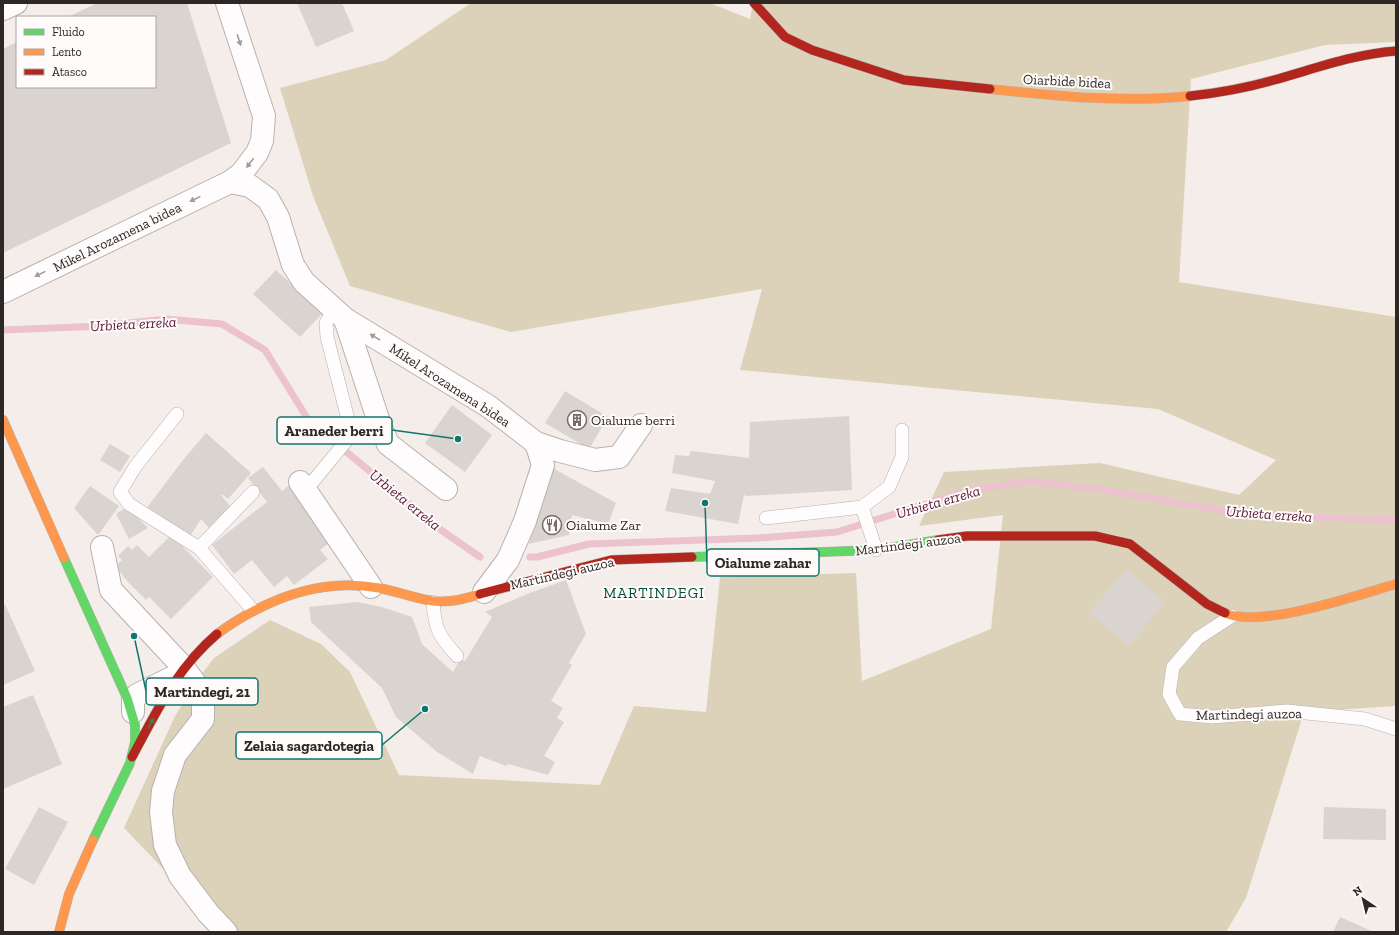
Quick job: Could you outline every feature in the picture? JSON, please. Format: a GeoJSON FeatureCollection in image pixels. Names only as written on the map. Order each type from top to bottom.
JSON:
{"type":"FeatureCollection","features":[{"type":"Feature","properties":{"kind":"street"},"geometry":{"type":"LineString","coordinates":[[3,9],[16,3]]}},
{"type":"Feature","properties":{"kind":"street","name":"Mikel Arozamena bidea"},"geometry":{"type":"LineString","coordinates":[[3,292],[230,182],[241,174],[257,153],[262,141],[264,116],[227,3]]}},
{"type":"Feature","properties":{"kind":"street","name":"Oiarbide bidea"},"geometry":{"type":"LineString","coordinates":[[754,3],[785,37],[812,50],[904,80],[1070,96],[1163,99],[1218,93],[1272,81],[1340,60],[1381,52],[1396,51]]}},
{"type":"Feature","properties":{"kind":"street","name":"Mikel Arozamena bidea"},"geometry":{"type":"LineString","coordinates":[[230,182],[250,186],[268,199],[278,217],[293,265],[304,282],[340,314],[488,406],[536,443],[595,460],[619,457],[641,425]]}},
{"type":"Feature","properties":{"kind":"street","name":"Mikel Arozamena bidea"},"geometry":{"type":"LineString","coordinates":[[340,314],[388,444],[446,489]]}},
{"type":"Feature","properties":{"kind":"street"},"geometry":{"type":"LineString","coordinates":[[3,420],[133,712]]}},
{"type":"Feature","properties":{"kind":"street"},"geometry":{"type":"LineString","coordinates":[[484,592],[508,560],[525,522],[543,465],[536,443]]}},
{"type":"Feature","properties":{"kind":"street"},"geometry":{"type":"LineString","coordinates":[[303,486],[371,587]]}},
{"type":"Feature","properties":{"kind":"street","name":"Martindegi auzoa"},"geometry":{"type":"LineString","coordinates":[[132,756],[181,672],[215,635],[252,609],[274,600],[322,586],[371,587],[433,602],[467,598],[484,592],[610,560],[876,550],[967,536],[1095,536],[1130,544],[1207,604],[1232,616],[1264,616],[1298,612],[1396,584]]}},
{"type":"Feature","properties":{"kind":"street"},"geometry":{"type":"LineString","coordinates":[[102,547],[112,590],[181,672],[203,694],[203,719],[175,755],[163,791],[161,812],[165,845],[180,876],[208,913],[226,932]]}},
{"type":"Feature","properties":{"kind":"street","name":"Martindegi auzoa"},"geometry":{"type":"LineString","coordinates":[[142,691],[181,672]]}},
{"type":"Feature","properties":{"kind":"street"},"geometry":{"type":"LineString","coordinates":[[121,683],[130,691],[142,691]]}},
{"type":"Feature","properties":{"kind":"street"},"geometry":{"type":"LineString","coordinates":[[59,932],[62,913],[69,894],[115,798],[132,756],[136,728],[133,712],[133,700],[142,691]]}},
{"type":"Feature","properties":{"kind":"lane"},"geometry":{"type":"LineString","coordinates":[[303,486],[347,440],[350,427],[327,337],[326,323],[340,314]]}},
{"type":"Feature","properties":{"kind":"lane"},"geometry":{"type":"LineString","coordinates":[[177,414],[135,467],[120,492],[129,504],[200,548],[252,609]]}},
{"type":"Feature","properties":{"kind":"lane"},"geometry":{"type":"LineString","coordinates":[[766,518],[863,510],[889,488],[902,457],[902,430]]}},
{"type":"Feature","properties":{"kind":"lane"},"geometry":{"type":"LineString","coordinates":[[200,548],[253,492]]}},
{"type":"Feature","properties":{"kind":"lane"},"geometry":{"type":"LineString","coordinates":[[863,510],[876,550]]}},
{"type":"Feature","properties":{"kind":"lane"},"geometry":{"type":"LineString","coordinates":[[433,602],[435,621],[441,638],[457,656]]}},
{"type":"Feature","properties":{"kind":"lane","name":"Martindegi auzoa"},"geometry":{"type":"LineString","coordinates":[[1232,616],[1198,638],[1173,666],[1169,694],[1180,714],[1212,717],[1287,711],[1365,719],[1396,729]]}},
{"type":"Feature","properties":{"kind":"shaded area"},"geometry":{"type":"Polygon","coordinates":[[[471,3],[710,3],[750,19],[753,3],[1396,3],[1396,42],[1325,45],[1191,79],[1179,282],[1396,317],[1396,706],[1304,712],[1246,898],[1226,932],[238,932],[228,919],[175,881],[124,828],[175,716],[201,675],[214,658],[270,620],[321,644],[350,672],[399,775],[600,785],[634,706],[706,712],[720,577],[856,573],[862,681],[991,629],[1003,515],[919,526],[944,472],[1100,463],[1239,495],[1276,460],[1158,409],[740,370],[762,289],[511,332],[350,286],[313,196],[280,88],[386,60],[471,3]]]}},
{"type":"Feature","properties":{"kind":"building"},"geometry":{"type":"Polygon","coordinates":[[[97,3],[187,3],[231,143],[3,253],[3,49],[16,42],[16,88],[156,88],[156,16],[70,16],[97,3]]]}},
{"type":"Feature","properties":{"kind":"building"},"geometry":{"type":"Polygon","coordinates":[[[297,3],[342,3],[354,31],[316,47],[297,3]]]}},
{"type":"Feature","properties":{"kind":"building"},"geometry":{"type":"Polygon","coordinates":[[[276,270],[323,313],[300,337],[253,294],[276,270]]]}},
{"type":"Feature","properties":{"kind":"building","name":"Oialume berri"},"geometry":{"type":"Polygon","coordinates":[[[565,391],[608,417],[589,449],[545,423],[565,391]]]}},
{"type":"Feature","properties":{"kind":"building"},"geometry":{"type":"Polygon","coordinates":[[[452,405],[492,435],[465,472],[425,443],[452,405]]]}},
{"type":"Feature","properties":{"kind":"building"},"geometry":{"type":"Polygon","coordinates":[[[849,416],[852,490],[744,495],[738,524],[665,511],[671,488],[710,494],[715,481],[672,473],[675,455],[689,456],[691,451],[749,458],[750,422],[849,416]]]}},
{"type":"Feature","properties":{"kind":"building"},"geometry":{"type":"Polygon","coordinates":[[[206,433],[251,473],[228,499],[222,494],[221,495],[233,510],[209,528],[201,519],[189,538],[146,509],[183,460],[206,433]]]}},
{"type":"Feature","properties":{"kind":"building"},"geometry":{"type":"Polygon","coordinates":[[[110,444],[130,456],[120,472],[100,460],[110,444]]]}},
{"type":"Feature","properties":{"kind":"building"},"geometry":{"type":"Polygon","coordinates":[[[549,466],[616,503],[608,524],[572,515],[569,535],[529,544],[538,503],[549,466]]]}},
{"type":"Feature","properties":{"kind":"building"},"geometry":{"type":"Polygon","coordinates":[[[263,467],[282,491],[293,482],[337,537],[320,550],[328,559],[294,585],[287,576],[274,587],[252,560],[234,574],[212,545],[267,502],[248,478],[263,467]]]}},
{"type":"Feature","properties":{"kind":"building"},"geometry":{"type":"Polygon","coordinates":[[[90,486],[119,506],[98,535],[74,508],[90,486]]]}},
{"type":"Feature","properties":{"kind":"building"},"geometry":{"type":"Polygon","coordinates":[[[127,507],[148,528],[129,539],[116,514],[127,507]]]}},
{"type":"Feature","properties":{"kind":"building"},"geometry":{"type":"Polygon","coordinates":[[[171,535],[213,577],[171,619],[149,597],[146,600],[126,580],[116,566],[122,560],[118,556],[128,546],[132,550],[137,545],[149,557],[171,535]]]}},
{"type":"Feature","properties":{"kind":"building"},"geometry":{"type":"Polygon","coordinates":[[[1126,569],[1165,602],[1129,646],[1089,613],[1126,569]]]}},
{"type":"Feature","properties":{"kind":"building"},"geometry":{"type":"Polygon","coordinates":[[[566,580],[586,634],[569,663],[572,665],[551,701],[563,708],[557,718],[564,722],[544,756],[555,762],[548,775],[508,764],[506,766],[480,756],[473,774],[437,752],[396,717],[382,688],[311,622],[309,607],[357,602],[382,607],[412,617],[422,644],[453,672],[460,659],[465,661],[492,617],[485,612],[527,594],[566,580]]]}},
{"type":"Feature","properties":{"kind":"building"},"geometry":{"type":"Polygon","coordinates":[[[5,604],[35,671],[3,685],[3,605],[5,604]]]}},
{"type":"Feature","properties":{"kind":"building"},"geometry":{"type":"Polygon","coordinates":[[[33,695],[62,764],[3,789],[3,707],[33,695]]]}},
{"type":"Feature","properties":{"kind":"building"},"geometry":{"type":"Polygon","coordinates":[[[39,807],[68,822],[34,885],[5,869],[39,807]]]}},
{"type":"Feature","properties":{"kind":"building"},"geometry":{"type":"Polygon","coordinates":[[[1324,807],[1386,809],[1386,840],[1323,839],[1324,807]]]}},
{"type":"Feature","properties":{"kind":"building"},"geometry":{"type":"Polygon","coordinates":[[[1340,917],[1374,932],[1333,932],[1340,917]]]}},
{"type":"Feature","properties":{"kind":"waterway","name":"Urbieta erreka"},"geometry":{"type":"LineString","coordinates":[[3,330],[102,326],[166,319],[222,324],[265,350],[309,421],[441,530],[480,557]]}},
{"type":"Feature","properties":{"kind":"waterway","name":"Urbieta erreka"},"geometry":{"type":"LineString","coordinates":[[530,557],[537,557],[589,544],[758,538],[837,532],[967,491],[1031,481],[1112,491],[1244,515],[1396,520]]}},
{"type":"Feature","properties":{"kind":"traffic: fast"},"geometry":{"type":"LineString","coordinates":[[692,557],[876,550],[938,540]]}},
{"type":"Feature","properties":{"kind":"traffic: fast"},"geometry":{"type":"LineString","coordinates":[[64,558],[127,698],[135,725],[135,742],[130,763],[93,840]]}},
{"type":"Feature","properties":{"kind":"traffic: slow"},"geometry":{"type":"LineString","coordinates":[[990,89],[1115,99],[1190,96]]}},
{"type":"Feature","properties":{"kind":"traffic: slow"},"geometry":{"type":"LineString","coordinates":[[3,420],[64,558]]}},
{"type":"Feature","properties":{"kind":"traffic: slow"},"geometry":{"type":"LineString","coordinates":[[1225,613],[1241,617],[1261,617],[1284,614],[1309,609],[1396,584]]}},
{"type":"Feature","properties":{"kind":"traffic: slow"},"geometry":{"type":"LineString","coordinates":[[217,634],[254,611],[273,602],[294,594],[314,589],[357,585],[394,591],[439,602],[464,599],[480,594]]}},
{"type":"Feature","properties":{"kind":"traffic: slow"},"geometry":{"type":"LineString","coordinates":[[59,932],[69,894],[93,840]]}},
{"type":"Feature","properties":{"kind":"traffic: jam"},"geometry":{"type":"LineString","coordinates":[[754,3],[785,37],[812,50],[904,80],[990,89]]}},
{"type":"Feature","properties":{"kind":"traffic: jam"},"geometry":{"type":"LineString","coordinates":[[1190,96],[1242,88],[1365,55],[1396,51]]}},
{"type":"Feature","properties":{"kind":"traffic: jam"},"geometry":{"type":"LineString","coordinates":[[938,540],[967,536],[1095,536],[1130,544],[1207,604],[1225,613]]}},
{"type":"Feature","properties":{"kind":"traffic: jam"},"geometry":{"type":"LineString","coordinates":[[480,594],[611,560],[692,557]]}},
{"type":"Feature","properties":{"kind":"traffic: jam"},"geometry":{"type":"LineString","coordinates":[[132,757],[168,691],[190,662],[217,634]]}},
{"type":"Feature","properties":{"kind":"place","name":"Oialume berri"},"geometry":{"type":"Point","coordinates":[577,420]}},
{"type":"Feature","properties":{"kind":"place","name":"Araneder berri"},"geometry":{"type":"Point","coordinates":[458,439]}},
{"type":"Feature","properties":{"kind":"place","name":"Oialume zahar"},"geometry":{"type":"Point","coordinates":[705,503]}},
{"type":"Feature","properties":{"kind":"place","name":"Oialume Zar"},"geometry":{"type":"Point","coordinates":[552,525]}},
{"type":"Feature","properties":{"kind":"place","name":"Martindegi, 21"},"geometry":{"type":"Point","coordinates":[134,636]}},
{"type":"Feature","properties":{"kind":"place","name":"Zelaia sagardotegia"},"geometry":{"type":"Point","coordinates":[425,709]}},
{"type":"Feature","properties":{"kind":"district","name":"MARTINDEGI"},"geometry":{"type":"Point","coordinates":[654,593]}}]}
